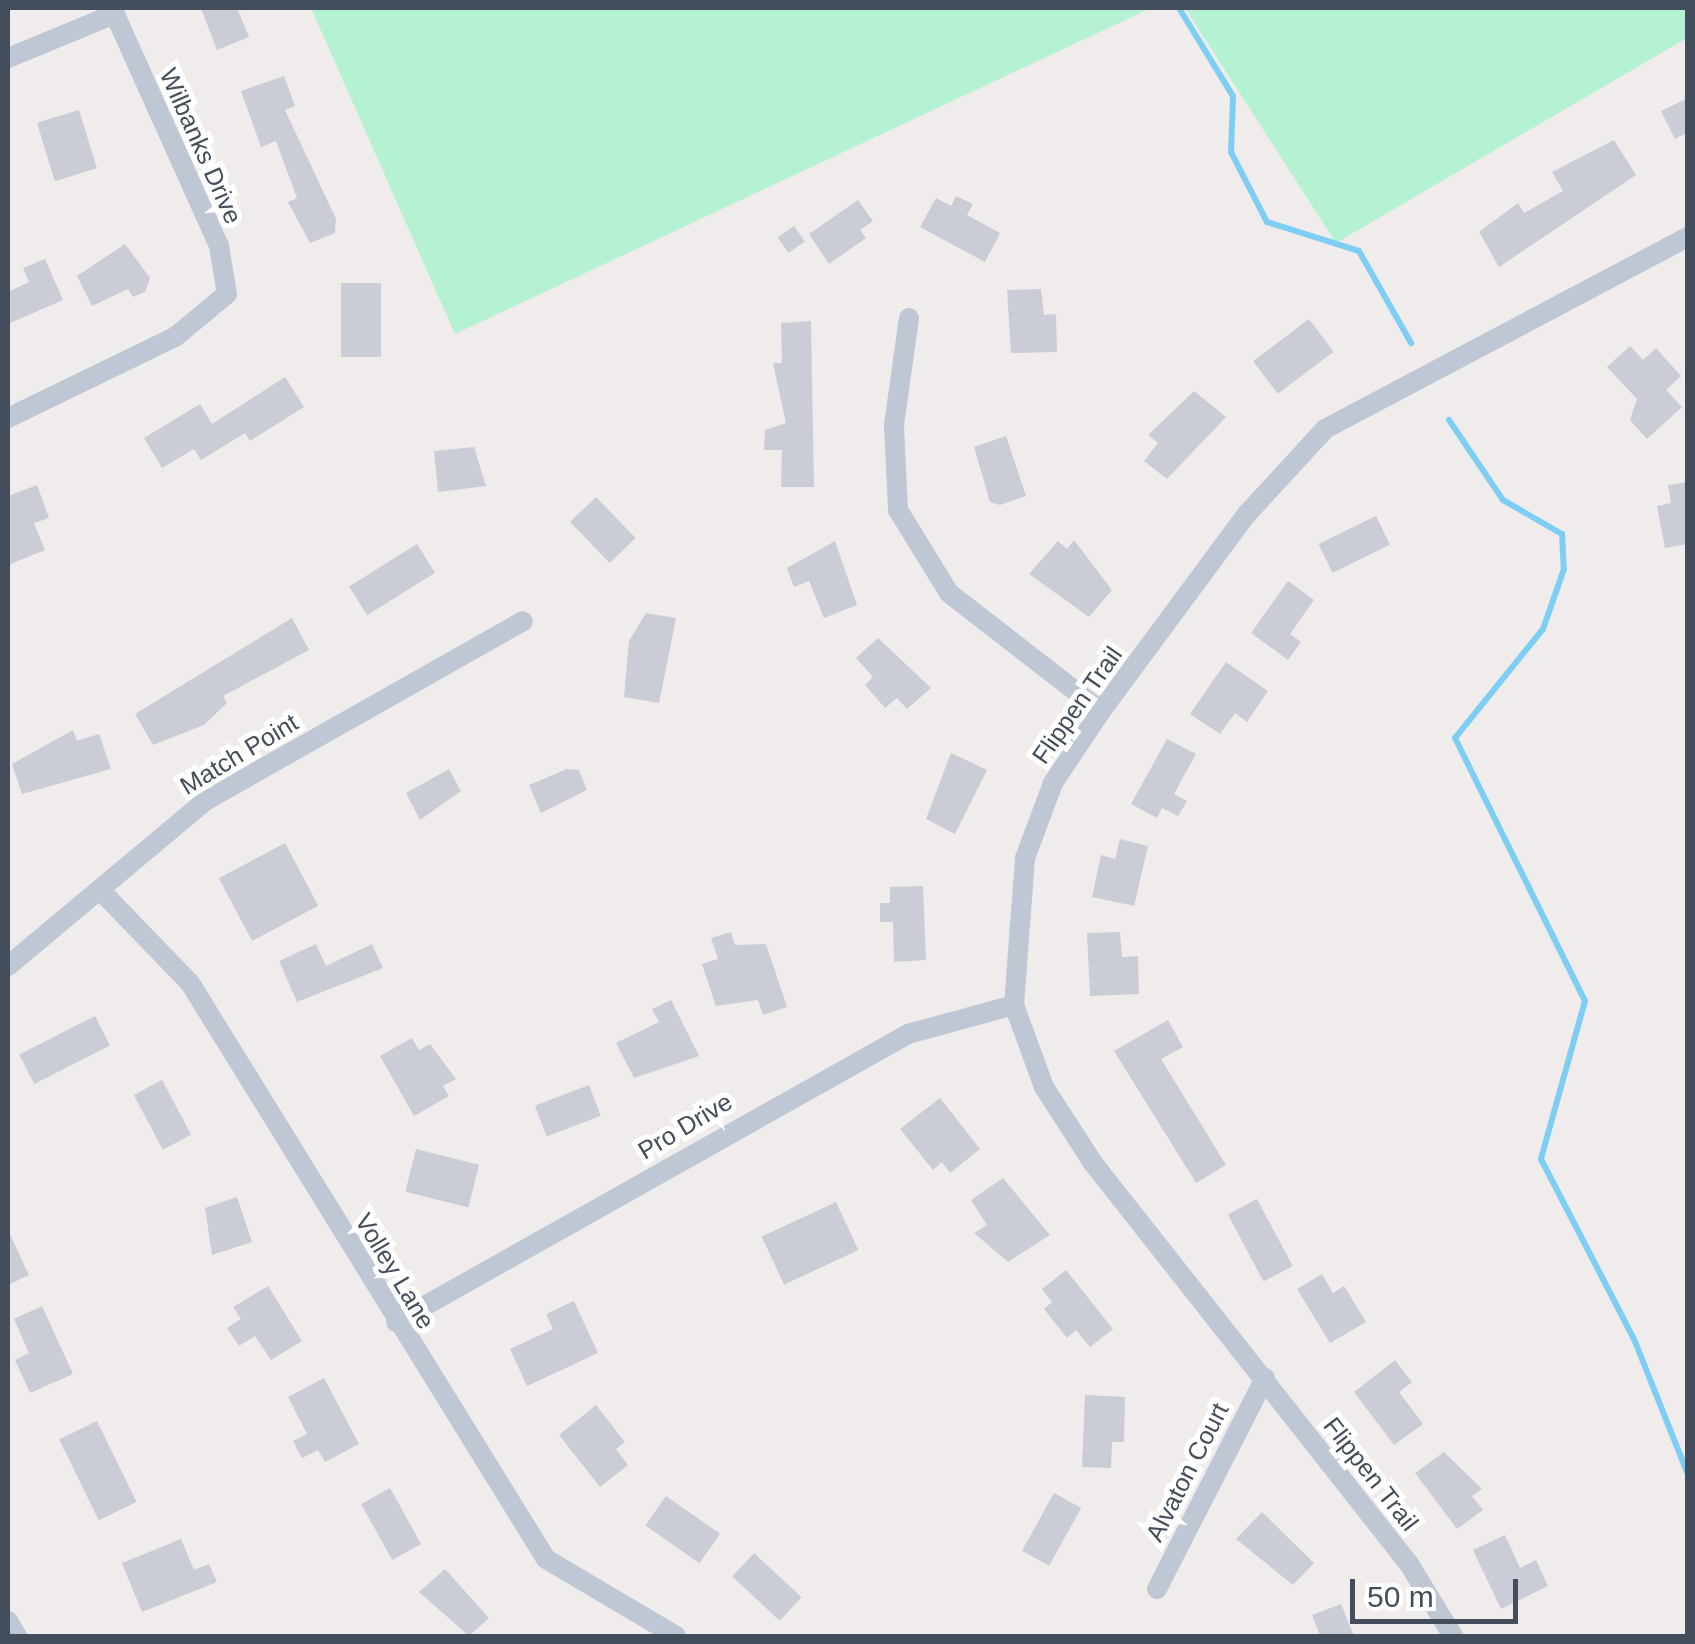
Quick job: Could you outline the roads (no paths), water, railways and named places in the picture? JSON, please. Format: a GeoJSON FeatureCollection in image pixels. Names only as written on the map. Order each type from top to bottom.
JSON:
{"type":"FeatureCollection","features":[{"type":"Feature","properties":{"kind":"street"},"geometry":{"type":"LineString","coordinates":[[8,58],[114,10]]}},
{"type":"Feature","properties":{"kind":"street","name":"Wilbanks Drive"},"geometry":{"type":"LineString","coordinates":[[8,418],[175,337],[227,294],[219,246],[114,10]]}},
{"type":"Feature","properties":{"kind":"street","name":"Flippen Trail"},"geometry":{"type":"LineString","coordinates":[[1452,1636],[1409,1564],[1094,1163],[1044,1087],[1014,1005],[1025,858],[1052,783],[1101,711],[1246,514],[1325,430],[1685,244]]}},
{"type":"Feature","properties":{"kind":"street"},"geometry":{"type":"LineString","coordinates":[[909,318],[894,425],[898,510],[949,593],[1101,711]]}},
{"type":"Feature","properties":{"kind":"street","name":"Match Point"},"geometry":{"type":"LineString","coordinates":[[8,966],[103,894],[145,845],[205,801],[523,621]]}},
{"type":"Feature","properties":{"kind":"street","name":"Volley Lane"},"geometry":{"type":"LineString","coordinates":[[103,894],[190,984],[546,1559],[676,1636]]}},
{"type":"Feature","properties":{"kind":"street","name":"Pro Drive"},"geometry":{"type":"LineString","coordinates":[[396,1322],[908,1034],[1014,1005]]}},
{"type":"Feature","properties":{"kind":"street","name":"Alvaton Court"},"geometry":{"type":"LineString","coordinates":[[1156,1590],[1265,1378]]}},
{"type":"Feature","properties":{"kind":"street"},"geometry":{"type":"LineString","coordinates":[[8,1621],[16,1636]]}},
{"type":"Feature","properties":{"kind":"waterway"},"geometry":{"type":"LineString","coordinates":[[1179,8],[1233,96],[1231,152],[1267,222],[1359,251],[1411,343]]}},
{"type":"Feature","properties":{"kind":"waterway"},"geometry":{"type":"LineString","coordinates":[[1449,420],[1503,500],[1562,534],[1564,569],[1543,629],[1455,738],[1585,1001],[1541,1159],[1634,1339],[1688,1475]]}}]}
